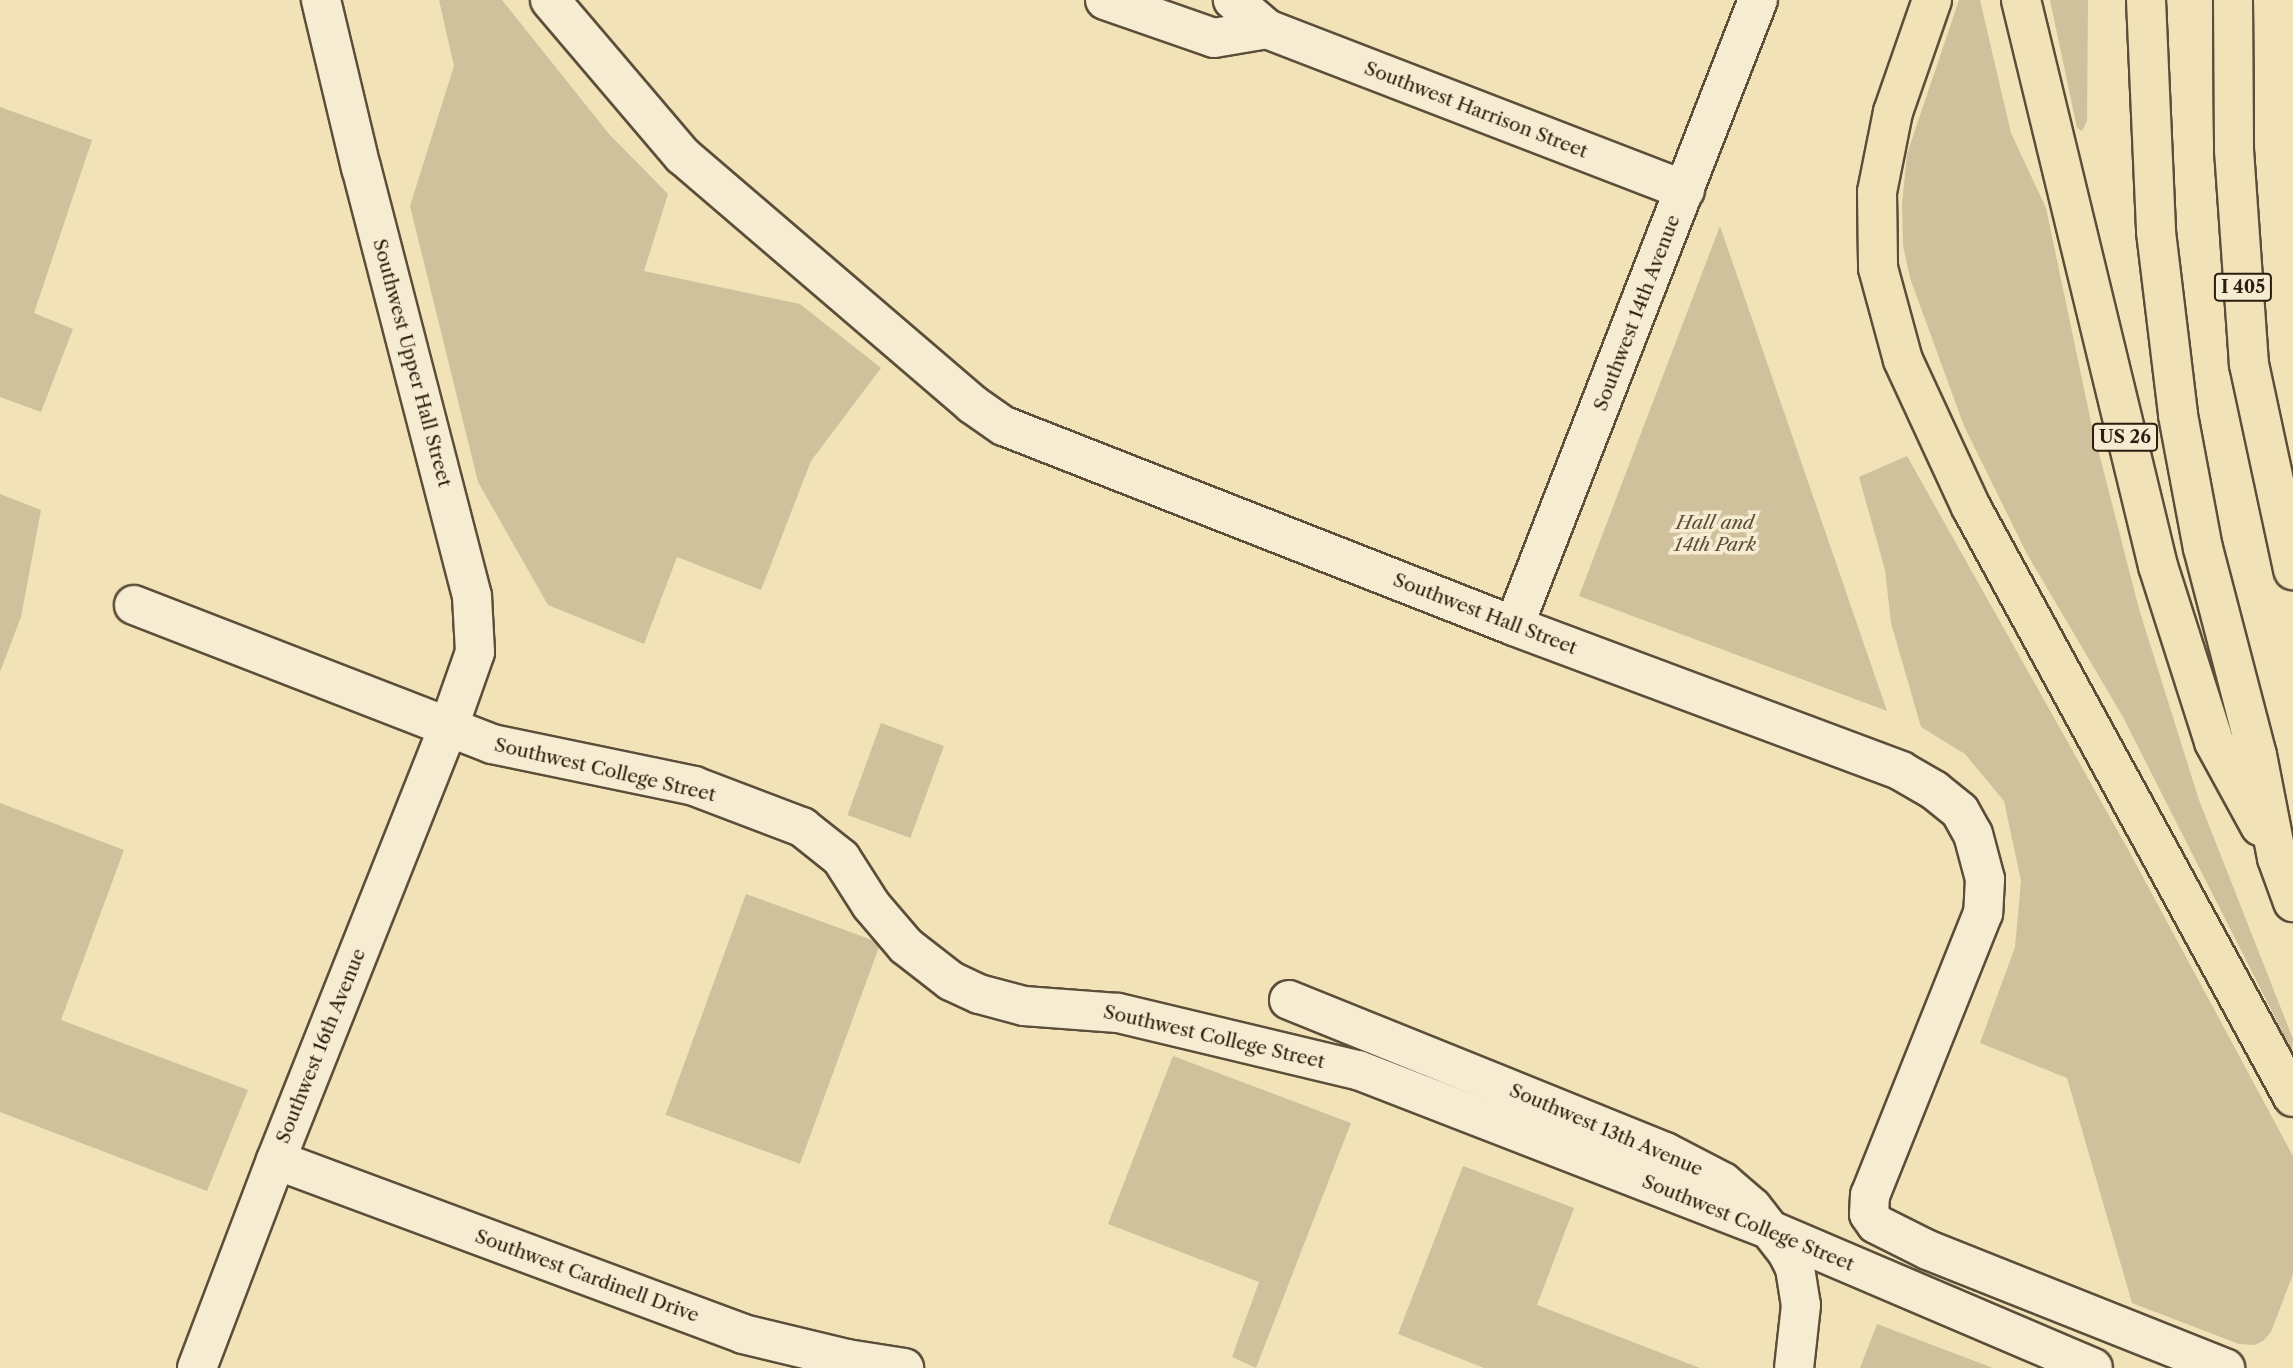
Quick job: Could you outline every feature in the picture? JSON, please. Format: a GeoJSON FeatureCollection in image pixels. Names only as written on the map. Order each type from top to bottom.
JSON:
{"type":"FeatureCollection","features":[{"type":"Feature","properties":{"kind":"highway"},"geometry":{"type":"LineString","coordinates":[[1932,0],[1893,112],[1877,192],[1878,268],[1903,360],[1971,507],[2293,1097]]}},
{"type":"Feature","properties":{"kind":"highway","name":"US 26"},"geometry":{"type":"LineString","coordinates":[[2021,0],[2158,566],[2214,742],[2277,858]]}},
{"type":"Feature","properties":{"kind":"highway"},"geometry":{"type":"LineString","coordinates":[[2146,0],[2156,232],[2178,415],[2203,548],[2258,755],[2277,858],[2293,902]]}},
{"type":"Feature","properties":{"kind":"highway","name":"I 405"},"geometry":{"type":"LineString","coordinates":[[2233,0],[2234,150],[2249,364],[2293,569]]}},
{"type":"Feature","properties":{"kind":"street","name":"Southwest Upper Hall Street"},"geometry":{"type":"LineString","coordinates":[[321,0],[361,168],[472,596],[475,652],[449,726]]}},
{"type":"Feature","properties":{"kind":"street","name":"Southwest Hall Street"},"geometry":{"type":"LineString","coordinates":[[550,0],[683,156],[972,404],[1004,426],[1514,626],[1900,771],[1934,790],[1960,811],[1973,834],[1981,859],[1986,898],[1983,913],[1870,1195],[1869,1214],[1876,1224],[1928,1250],[2225,1368]]}},
{"type":"Feature","properties":{"kind":"street"},"geometry":{"type":"LineString","coordinates":[[1105,0],[1214,38],[1267,29]]}},
{"type":"Feature","properties":{"kind":"street","name":"Southwest Harrison Street"},"geometry":{"type":"LineString","coordinates":[[1233,0],[1267,29],[1685,190]]}},
{"type":"Feature","properties":{"kind":"street","name":"Southwest 14th Avenue"},"geometry":{"type":"LineString","coordinates":[[1514,626],[1758,0]]}},
{"type":"Feature","properties":{"kind":"street","name":"Southwest College Street"},"geometry":{"type":"LineString","coordinates":[[134,605],[492,744],[694,786],[802,827],[841,858],[871,905],[906,946],[951,981],[979,994],[1024,1006],[1118,1013],[1358,1070],[1769,1230],[2093,1368]]}},
{"type":"Feature","properties":{"kind":"street","name":"Southwest 16th Avenue"},"geometry":{"type":"LineString","coordinates":[[197,1368],[276,1160],[449,726]]}},
{"type":"Feature","properties":{"kind":"street","name":"Southwest 13th Avenue"},"geometry":{"type":"LineString","coordinates":[[1289,1000],[1665,1152],[1723,1182],[1752,1207],[1787,1252],[1798,1281],[1801,1305],[1794,1368]]}},
{"type":"Feature","properties":{"kind":"street","name":"Southwest Cardinell Drive"},"geometry":{"type":"LineString","coordinates":[[276,1160],[743,1334],[847,1359],[904,1368]]}},
{"type":"Feature","properties":{"kind":"green space"},"geometry":{"type":"Polygon","coordinates":[[[439,0],[502,0],[609,134],[668,194],[644,271],[800,304],[881,368],[811,461],[761,590],[677,557],[644,644],[548,605],[478,482],[410,206],[454,66],[439,0]]]}},
{"type":"Feature","properties":{"kind":"green space"},"geometry":{"type":"Polygon","coordinates":[[[1959,0],[1980,0],[2011,133],[2046,208],[2091,422],[2139,609],[2199,800],[2293,1039],[2292,1051],[2123,717],[2027,554],[1964,426],[1910,278],[1903,245],[1902,204],[1907,154],[1959,0]]]}},
{"type":"Feature","properties":{"kind":"green space"},"geometry":{"type":"Polygon","coordinates":[[[2050,0],[2088,0],[2087,121],[2082,131],[2077,128],[2050,0]]]}},
{"type":"Feature","properties":{"kind":"green space"},"geometry":{"type":"Polygon","coordinates":[[[0,107],[92,140],[34,313],[73,329],[41,412],[0,397],[0,107]]]}},
{"type":"Feature","properties":{"kind":"green space","name":"Hall and 14th Park"},"geometry":{"type":"Polygon","coordinates":[[[1720,226],[1887,711],[1579,596],[1720,226]]]}},
{"type":"Feature","properties":{"kind":"green space"},"geometry":{"type":"Polygon","coordinates":[[[1907,456],[2130,853],[2293,1156],[2293,1274],[2271,1332],[2255,1345],[2239,1344],[2132,1303],[2067,1078],[1980,1043],[2015,947],[2021,881],[2004,801],[1965,754],[1921,727],[1891,623],[1885,570],[1859,477],[1907,456]]]}},
{"type":"Feature","properties":{"kind":"green space"},"geometry":{"type":"Polygon","coordinates":[[[0,494],[41,510],[21,617],[0,672],[0,494]]]}},
{"type":"Feature","properties":{"kind":"green space"},"geometry":{"type":"Polygon","coordinates":[[[881,723],[944,746],[910,838],[847,815],[881,723]]]}},
{"type":"Feature","properties":{"kind":"green space"},"geometry":{"type":"Polygon","coordinates":[[[0,803],[124,850],[61,1020],[248,1090],[207,1191],[0,1112],[0,803]]]}},
{"type":"Feature","properties":{"kind":"green space"},"geometry":{"type":"Polygon","coordinates":[[[746,894],[880,943],[800,1164],[666,1115],[746,894]]]}},
{"type":"Feature","properties":{"kind":"green space"},"geometry":{"type":"Polygon","coordinates":[[[1173,1056],[1351,1123],[1256,1368],[1232,1357],[1259,1282],[1108,1224],[1173,1056]]]}},
{"type":"Feature","properties":{"kind":"green space"},"geometry":{"type":"Polygon","coordinates":[[[1463,1166],[1574,1208],[1537,1305],[1700,1368],[1484,1368],[1398,1334],[1463,1166]]]}},
{"type":"Feature","properties":{"kind":"green space"},"geometry":{"type":"Polygon","coordinates":[[[1877,1324],[1993,1368],[1860,1368],[1877,1324]]]}}]}
